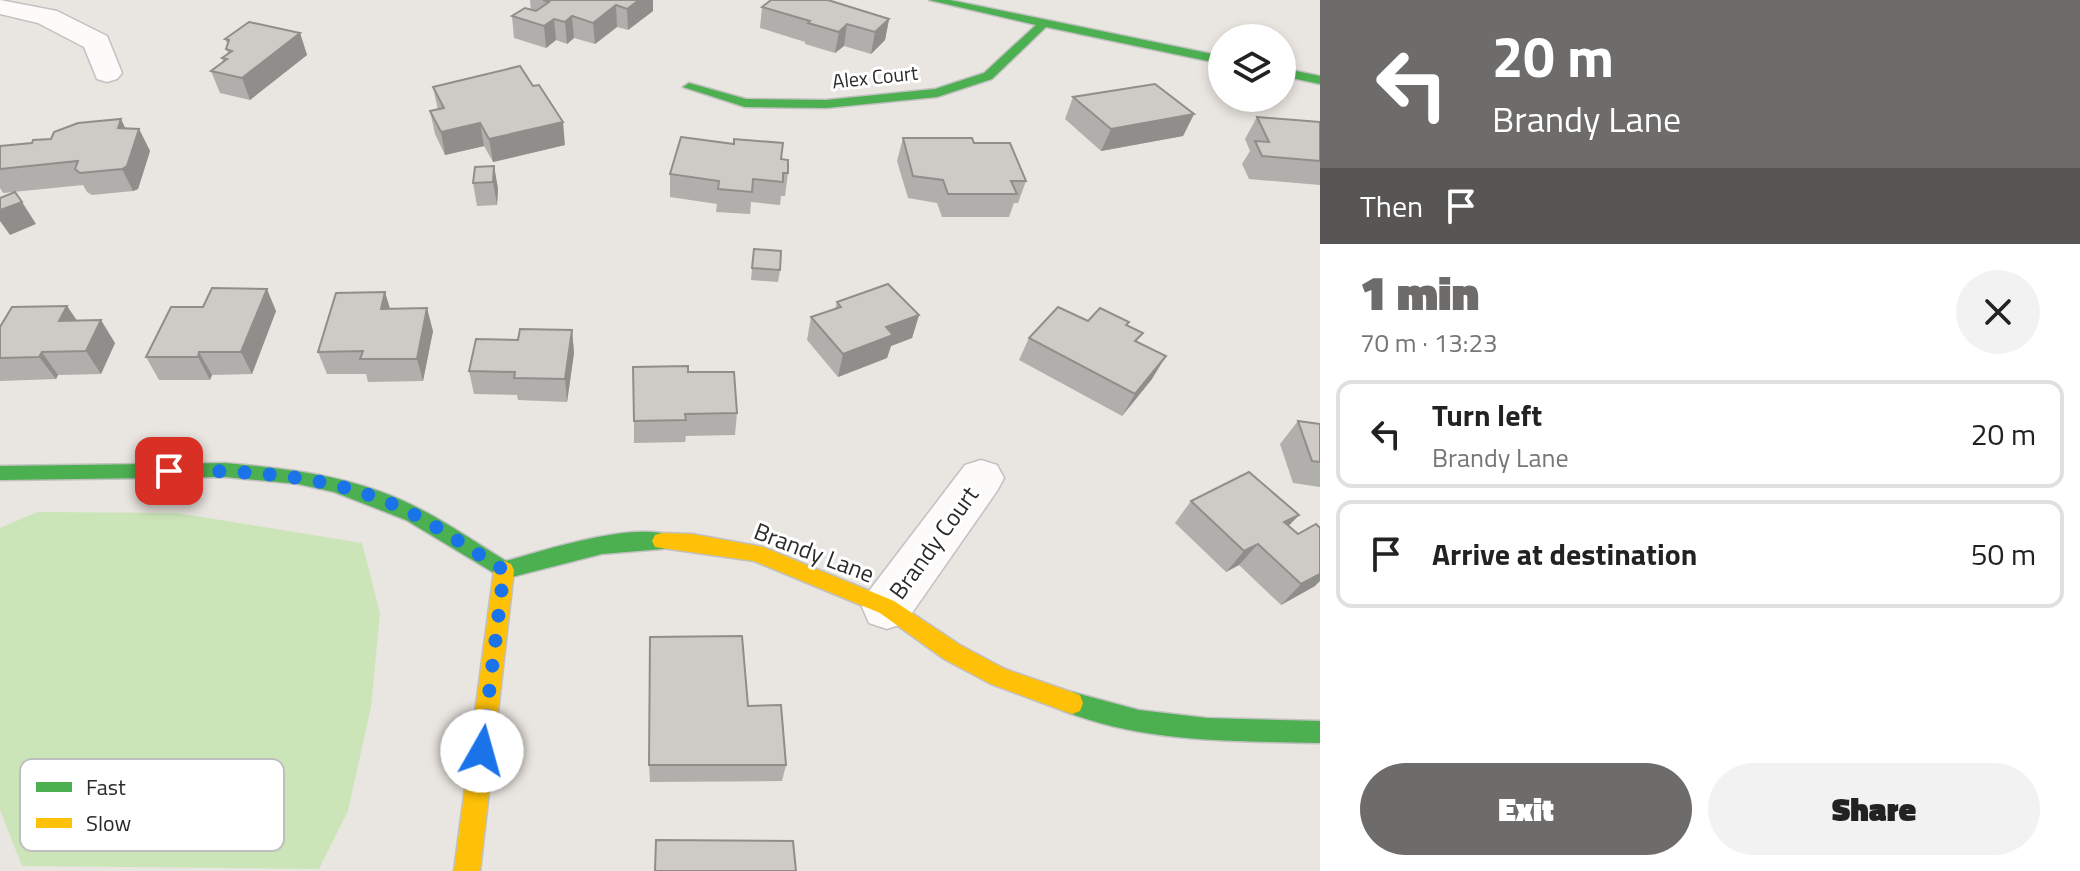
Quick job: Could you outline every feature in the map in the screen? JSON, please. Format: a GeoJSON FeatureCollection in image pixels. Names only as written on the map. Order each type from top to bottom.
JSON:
{"type":"FeatureCollection","features":[{"type":"Feature","properties":{"kind":"street"},"geometry":{"type":"LineString","coordinates":[[934,0],[1208,57]]}},
{"type":"Feature","properties":{"kind":"street"},"geometry":{"type":"LineString","coordinates":[[0,6],[47,17],[97,42],[107,73]]}},
{"type":"Feature","properties":{"kind":"street","name":"Alex Court"},"geometry":{"type":"LineString","coordinates":[[689,87],[745,103],[826,104],[937,93],[988,76],[1044,23]]}},
{"type":"Feature","properties":{"kind":"street"},"geometry":{"type":"LineString","coordinates":[[1296,75],[1320,80]]}},
{"type":"Feature","properties":{"kind":"street"},"geometry":{"type":"LineString","coordinates":[[0,473],[225,470],[324,482],[413,514],[504,570],[467,871]]}},
{"type":"Feature","properties":{"kind":"street","name":"Brandy Court"},"geometry":{"type":"LineString","coordinates":[[887,607],[981,478]]}},
{"type":"Feature","properties":{"kind":"street","name":"Brandy Lane"},"geometry":{"type":"LineString","coordinates":[[504,570],[584,548],[636,541],[692,542],[756,553],[887,607],[952,652],[999,677],[1073,703],[1139,721],[1207,729],[1320,732]]}},
{"type":"Feature","properties":{"kind":"green space"},"geometry":{"type":"Polygon","coordinates":[[[37,512],[177,513],[362,543],[380,613],[371,707],[348,811],[319,869],[22,866],[0,810],[0,528],[37,512]]]}},
{"type":"Feature","properties":{"kind":"building"},"geometry":{"type":"Polygon","coordinates":[[[543,0],[639,0],[627,9],[616,5],[593,23],[572,16],[565,22],[554,19],[544,26],[512,16],[525,8],[536,11],[549,2],[543,0]]]}},
{"type":"Feature","properties":{"kind":"building"},"geometry":{"type":"Polygon","coordinates":[[[771,0],[828,0],[889,19],[875,32],[847,24],[839,32],[762,7],[771,0]]]}},
{"type":"Feature","properties":{"kind":"building"},"geometry":{"type":"Polygon","coordinates":[[[249,22],[300,33],[242,78],[211,71],[232,51],[226,49],[229,40],[225,39],[249,22]]]}},
{"type":"Feature","properties":{"kind":"building"},"geometry":{"type":"Polygon","coordinates":[[[520,66],[533,86],[539,85],[563,122],[489,139],[480,123],[441,132],[430,111],[444,108],[433,87],[520,66]]]}},
{"type":"Feature","properties":{"kind":"building"},"geometry":{"type":"Polygon","coordinates":[[[1155,84],[1194,114],[1111,129],[1073,97],[1155,84]]]}},
{"type":"Feature","properties":{"kind":"building"},"geometry":{"type":"Polygon","coordinates":[[[1257,117],[1320,122],[1320,161],[1262,156],[1255,141],[1269,142],[1257,117]]]}},
{"type":"Feature","properties":{"kind":"building"},"geometry":{"type":"Polygon","coordinates":[[[121,119],[118,128],[139,129],[127,166],[122,169],[80,173],[75,169],[78,161],[0,169],[0,146],[51,139],[54,132],[78,123],[121,119]]]}},
{"type":"Feature","properties":{"kind":"building"},"geometry":{"type":"Polygon","coordinates":[[[681,137],[734,144],[734,139],[783,143],[781,159],[788,160],[788,173],[783,173],[783,182],[753,179],[752,192],[718,189],[719,181],[670,174],[681,137]]]}},
{"type":"Feature","properties":{"kind":"building"},"geometry":{"type":"Polygon","coordinates":[[[903,138],[972,138],[974,143],[1010,143],[1026,181],[1011,181],[1017,194],[948,194],[943,180],[913,176],[903,138]]]}},
{"type":"Feature","properties":{"kind":"building"},"geometry":{"type":"Polygon","coordinates":[[[494,166],[493,182],[473,183],[475,167],[494,166]]]}},
{"type":"Feature","properties":{"kind":"building"},"geometry":{"type":"Polygon","coordinates":[[[15,192],[22,202],[0,210],[0,198],[15,192]]]}},
{"type":"Feature","properties":{"kind":"building"},"geometry":{"type":"Polygon","coordinates":[[[754,249],[781,251],[780,270],[752,268],[754,249]]]}},
{"type":"Feature","properties":{"kind":"building"},"geometry":{"type":"Polygon","coordinates":[[[888,284],[919,315],[886,327],[893,335],[843,354],[811,317],[841,307],[837,302],[888,284]]]}},
{"type":"Feature","properties":{"kind":"building"},"geometry":{"type":"Polygon","coordinates":[[[212,288],[267,289],[241,352],[199,352],[198,357],[146,357],[171,307],[203,307],[212,288]]]}},
{"type":"Feature","properties":{"kind":"building"},"geometry":{"type":"Polygon","coordinates":[[[385,292],[381,309],[427,308],[417,359],[360,359],[363,351],[318,352],[336,293],[385,292]]]}},
{"type":"Feature","properties":{"kind":"building"},"geometry":{"type":"Polygon","coordinates":[[[67,306],[59,321],[101,320],[86,351],[42,352],[39,357],[0,358],[0,327],[12,307],[67,306]]]}},
{"type":"Feature","properties":{"kind":"building"},"geometry":{"type":"Polygon","coordinates":[[[1058,307],[1088,321],[1100,308],[1129,322],[1126,325],[1143,333],[1135,341],[1166,356],[1135,394],[1029,338],[1058,307]]]}},
{"type":"Feature","properties":{"kind":"building"},"geometry":{"type":"Polygon","coordinates":[[[520,329],[572,330],[565,379],[514,378],[515,372],[469,371],[476,339],[518,340],[520,329]]]}},
{"type":"Feature","properties":{"kind":"building"},"geometry":{"type":"Polygon","coordinates":[[[688,366],[688,372],[734,372],[737,413],[685,414],[686,420],[634,421],[633,367],[688,366]]]}},
{"type":"Feature","properties":{"kind":"building"},"geometry":{"type":"Polygon","coordinates":[[[1298,421],[1320,424],[1320,462],[1312,461],[1298,421]]]}},
{"type":"Feature","properties":{"kind":"building"},"geometry":{"type":"Polygon","coordinates":[[[1249,472],[1299,515],[1284,522],[1298,534],[1316,524],[1320,528],[1320,574],[1301,584],[1258,544],[1244,551],[1191,501],[1249,472]]]}},
{"type":"Feature","properties":{"kind":"building"},"geometry":{"type":"Polygon","coordinates":[[[742,636],[748,706],[781,705],[786,765],[649,765],[650,637],[742,636]]]}},
{"type":"Feature","properties":{"kind":"building"},"geometry":{"type":"Polygon","coordinates":[[[656,840],[793,841],[796,871],[655,871],[656,840]]]}},
{"type":"Feature","properties":{"kind":"traffic: fast"},"geometry":{"type":"LineString","coordinates":[[934,0],[1208,57]]}},
{"type":"Feature","properties":{"kind":"traffic: fast"},"geometry":{"type":"LineString","coordinates":[[689,87],[745,103],[826,104],[937,93],[988,76],[1044,23]]}},
{"type":"Feature","properties":{"kind":"traffic: fast"},"geometry":{"type":"LineString","coordinates":[[1296,75],[1320,80]]}},
{"type":"Feature","properties":{"kind":"traffic: fast"},"geometry":{"type":"LineString","coordinates":[[0,473],[225,470],[298,477],[336,485],[413,514],[504,570],[602,546],[662,541]]}},
{"type":"Feature","properties":{"kind":"traffic: fast"},"geometry":{"type":"LineString","coordinates":[[1072,703],[1139,721],[1207,729],[1320,732]]}},
{"type":"Feature","properties":{"kind":"traffic: slow"},"geometry":{"type":"LineString","coordinates":[[662,541],[692,542],[756,553],[887,607],[952,652],[999,677],[1072,703]]}},
{"type":"Feature","properties":{"kind":"traffic: slow"},"geometry":{"type":"LineString","coordinates":[[467,871],[504,570]]}},
{"type":"Feature","properties":{"kind":"route"},"geometry":{"type":"LineString","coordinates":[[169,471],[225,470],[298,477],[336,485],[413,514],[504,570],[482,751]]}}]}
